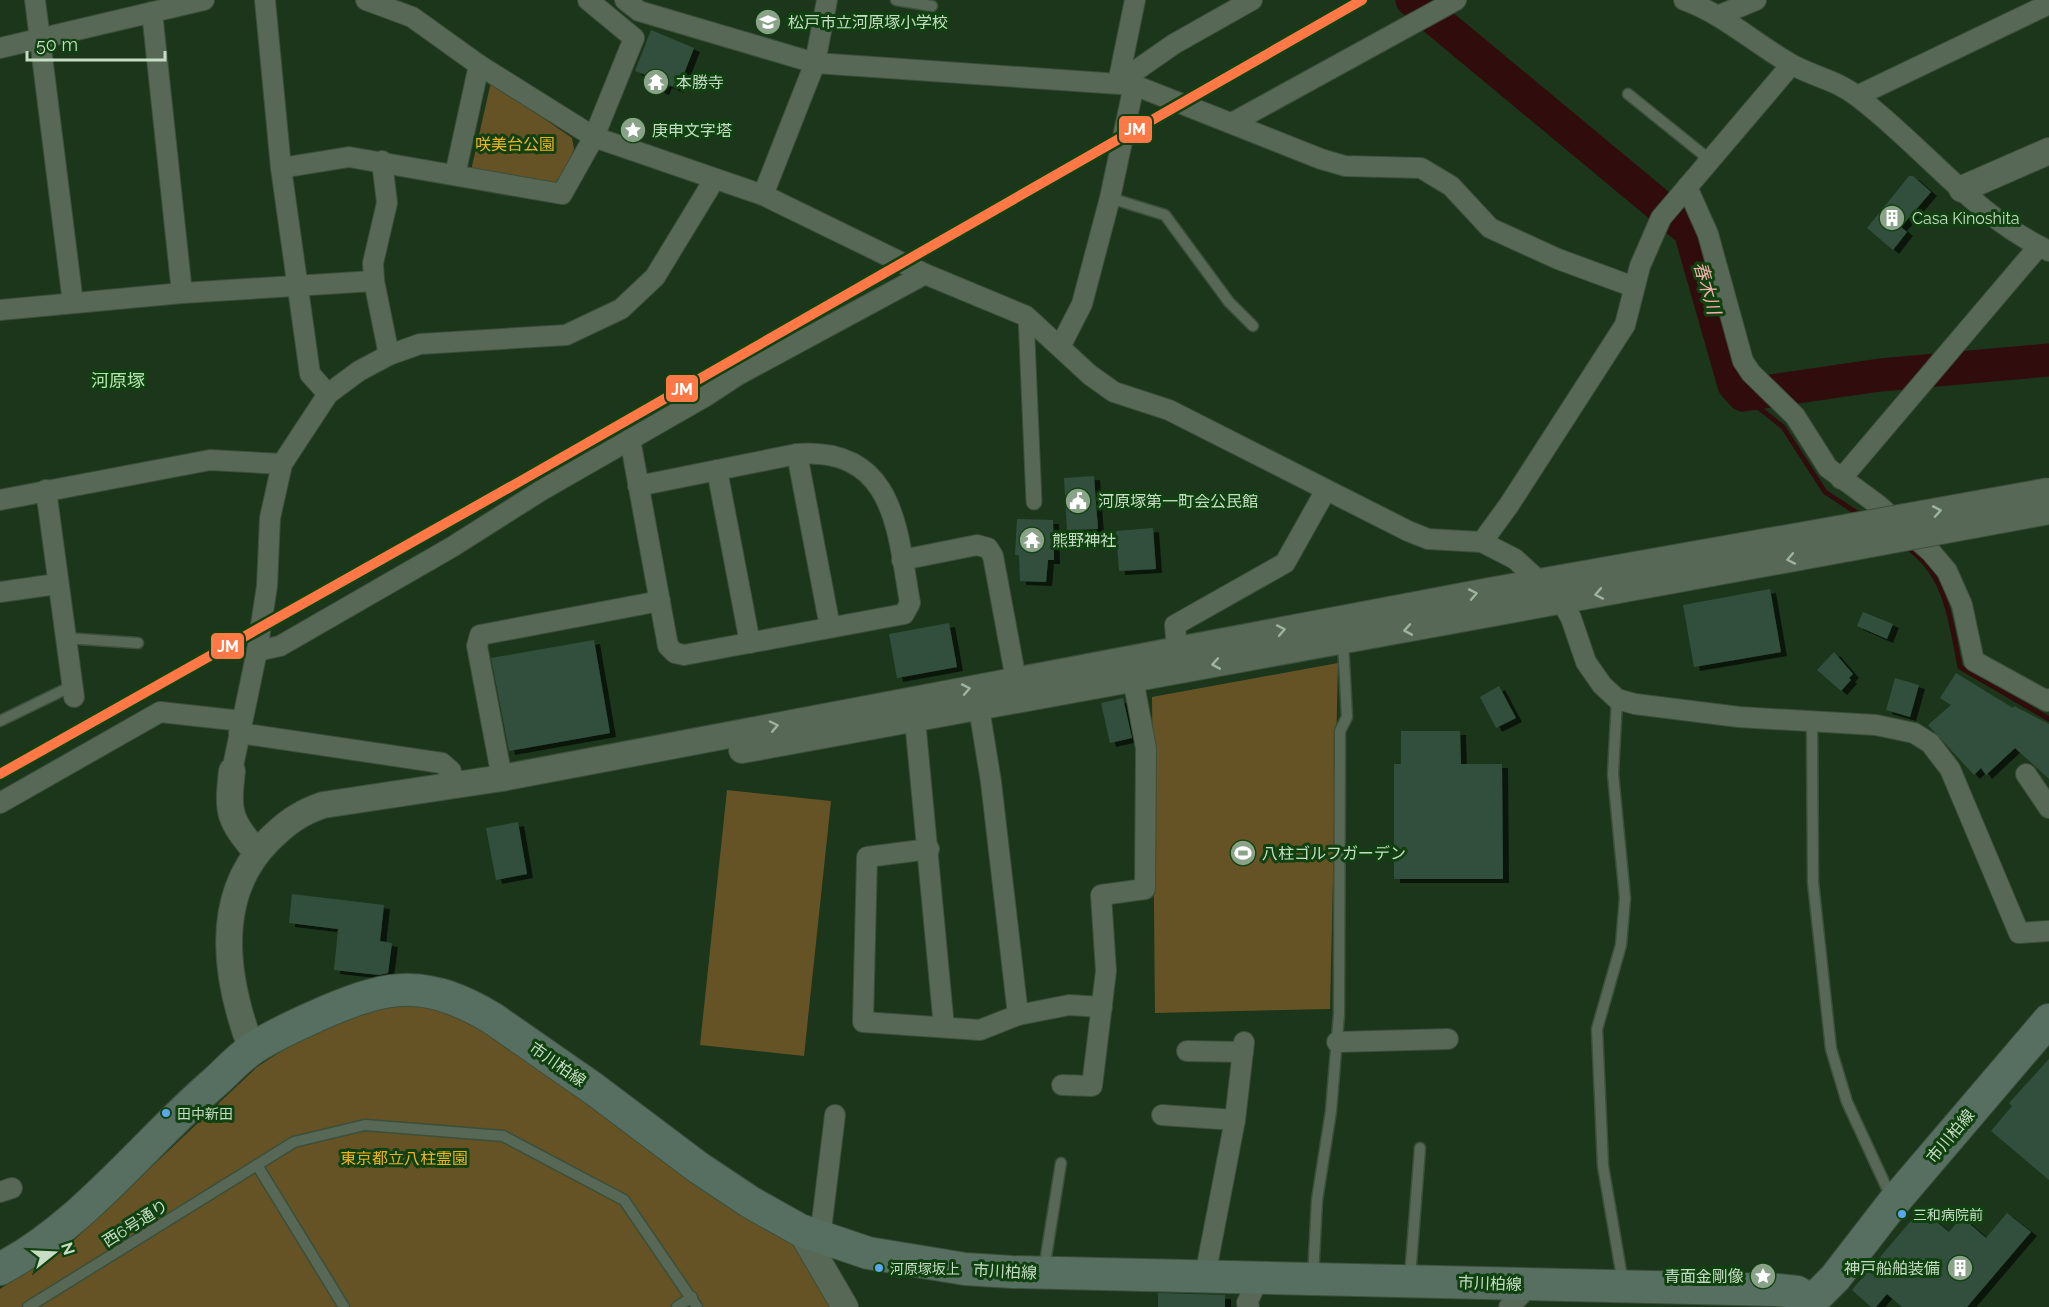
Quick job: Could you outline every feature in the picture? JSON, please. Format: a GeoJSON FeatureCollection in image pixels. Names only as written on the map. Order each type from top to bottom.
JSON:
{"type":"FeatureCollection","features":[{"type":"Feature","properties":{"kind":"main road","name":"市川柏線"},"geometry":{"type":"LineString","coordinates":[[0,1269],[22,1257],[77,1217],[200,1094],[252,1050],[310,1019],[384,990],[419,990],[461,1000],[594,1089],[750,1202],[810,1234],[867,1253],[965,1269],[1205,1276],[1248,1299],[1313,1278],[1409,1281],[1519,1300],[1623,1285],[1788,1291],[1797,1292],[1812,1305],[1893,1203],[2047,1026]]}},
{"type":"Feature","properties":{"kind":"street"},"geometry":{"type":"LineString","coordinates":[[35,0],[73,303]]}},
{"type":"Feature","properties":{"kind":"street"},"geometry":{"type":"LineString","coordinates":[[0,48],[204,0]]}},
{"type":"Feature","properties":{"kind":"street"},"geometry":{"type":"LineString","coordinates":[[265,0],[281,168],[310,374],[328,394]]}},
{"type":"Feature","properties":{"kind":"street"},"geometry":{"type":"LineString","coordinates":[[366,0],[411,17],[479,65],[594,137],[763,195],[925,274],[1026,316],[1061,345],[1090,375],[1114,392],[1169,410],[1428,539],[1482,542],[1515,559],[1562,602],[1571,618],[1586,662],[1602,685],[1617,699],[1635,704],[1739,717],[1876,725],[1914,733],[1930,743],[1950,769],[2019,933],[2049,931]]}},
{"type":"Feature","properties":{"kind":"street"},"geometry":{"type":"LineString","coordinates":[[281,168],[349,157],[562,194],[594,137],[634,38],[588,0]]}},
{"type":"Feature","properties":{"kind":"street"},"geometry":{"type":"LineString","coordinates":[[625,0],[639,11],[815,63],[1126,84],[1321,159],[1345,166],[1421,168],[1451,186],[1490,228],[1558,259],[1634,287]]}},
{"type":"Feature","properties":{"kind":"street"},"geometry":{"type":"LineString","coordinates":[[763,195],[815,63],[827,0]]}},
{"type":"Feature","properties":{"kind":"street"},"geometry":{"type":"LineString","coordinates":[[1061,345],[1082,304],[1110,198],[1135,0]]}},
{"type":"Feature","properties":{"kind":"street"},"geometry":{"type":"LineString","coordinates":[[1126,84],[1174,44],[1252,0]]}},
{"type":"Feature","properties":{"kind":"street"},"geometry":{"type":"LineString","coordinates":[[1684,0],[1719,15],[1791,65],[1826,77],[1857,96],[2000,222],[2044,249],[1943,359],[1841,479]]}},
{"type":"Feature","properties":{"kind":"street"},"geometry":{"type":"LineString","coordinates":[[1719,15],[1756,0]]}},
{"type":"Feature","properties":{"kind":"street"},"geometry":{"type":"LineString","coordinates":[[1232,123],[1448,4]]}},
{"type":"Feature","properties":{"kind":"street"},"geometry":{"type":"LineString","coordinates":[[1857,96],[2049,4]]}},
{"type":"Feature","properties":{"kind":"street"},"geometry":{"type":"LineString","coordinates":[[152,12],[182,293]]}},
{"type":"Feature","properties":{"kind":"street"},"geometry":{"type":"LineString","coordinates":[[454,175],[479,65]]}},
{"type":"Feature","properties":{"kind":"street"},"geometry":{"type":"LineString","coordinates":[[1482,542],[1509,506],[1625,325],[1640,266],[1661,218],[1791,65]]}},
{"type":"Feature","properties":{"kind":"street"},"geometry":{"type":"LineString","coordinates":[[1962,189],[2049,151]]}},
{"type":"Feature","properties":{"kind":"street"},"geometry":{"type":"LineString","coordinates":[[382,161],[387,202],[373,263],[374,281],[388,355]]}},
{"type":"Feature","properties":{"kind":"street"},"geometry":{"type":"LineString","coordinates":[[257,853],[232,820],[228,804],[232,771],[257,651],[267,586],[270,518],[282,464],[328,394],[359,371],[388,355],[420,344],[566,335],[621,309],[656,277],[714,180]]}},
{"type":"Feature","properties":{"kind":"street"},"geometry":{"type":"LineString","coordinates":[[1687,187],[1708,234],[1735,338],[1743,361],[1751,373],[1795,416],[1828,468],[1877,504],[1931,552],[1947,571],[1962,605],[1974,661],[2047,701],[2049,699]]}},
{"type":"Feature","properties":{"kind":"street"},"geometry":{"type":"LineString","coordinates":[[257,651],[280,646],[452,547],[738,375],[925,274]]}},
{"type":"Feature","properties":{"kind":"street"},"geometry":{"type":"LineString","coordinates":[[0,310],[182,293],[374,281]]}},
{"type":"Feature","properties":{"kind":"street"},"geometry":{"type":"LineString","coordinates":[[1026,316],[1034,502]]}},
{"type":"Feature","properties":{"kind":"street"},"geometry":{"type":"LineString","coordinates":[[630,439],[638,486],[668,646],[675,653],[684,655],[904,614],[910,603],[895,520],[888,499],[866,470],[851,460],[832,454],[797,454],[638,486]]}},
{"type":"Feature","properties":{"kind":"street"},"geometry":{"type":"LineString","coordinates":[[797,454],[830,627]]}},
{"type":"Feature","properties":{"kind":"street"},"geometry":{"type":"LineString","coordinates":[[0,500],[210,460],[282,464]]}},
{"type":"Feature","properties":{"kind":"street"},"geometry":{"type":"LineString","coordinates":[[717,470],[750,643]]}},
{"type":"Feature","properties":{"kind":"street"},"geometry":{"type":"LineString","coordinates":[[46,490],[73,691]]}},
{"type":"Feature","properties":{"kind":"street"},"geometry":{"type":"LineString","coordinates":[[1177,650],[1175,625],[1285,563],[1326,490]]}},
{"type":"Feature","properties":{"kind":"street"},"geometry":{"type":"LineString","coordinates":[[257,853],[308,824],[331,817],[915,720],[1562,602],[2049,491]]}},
{"type":"Feature","properties":{"kind":"street"},"geometry":{"type":"LineString","coordinates":[[252,1050],[236,1002],[230,960],[229,919],[236,889],[257,853],[286,822],[304,811],[323,805],[501,778],[1541,582],[2049,511]]}},
{"type":"Feature","properties":{"kind":"street"},"geometry":{"type":"LineString","coordinates":[[902,560],[977,545],[988,548],[993,556],[1016,680]]}},
{"type":"Feature","properties":{"kind":"street"},"geometry":{"type":"LineString","coordinates":[[0,592],[57,584]]}},
{"type":"Feature","properties":{"kind":"street"},"geometry":{"type":"LineString","coordinates":[[501,778],[477,646],[480,635],[660,601]]}},
{"type":"Feature","properties":{"kind":"street"},"geometry":{"type":"LineString","coordinates":[[1062,1084],[1092,1086],[1106,971],[1101,895],[1145,890],[1146,748],[1132,679]]}},
{"type":"Feature","properties":{"kind":"street"},"geometry":{"type":"LineString","coordinates":[[979,708],[991,782],[1018,1015]]}},
{"type":"Feature","properties":{"kind":"street"},"geometry":{"type":"LineString","coordinates":[[0,803],[160,712],[442,763],[451,771],[453,785]]}},
{"type":"Feature","properties":{"kind":"street"},"geometry":{"type":"LineString","coordinates":[[915,720],[929,849],[944,1027]]}},
{"type":"Feature","properties":{"kind":"street"},"geometry":{"type":"LineString","coordinates":[[2026,774],[2049,808]]}},
{"type":"Feature","properties":{"kind":"street"},"geometry":{"type":"LineString","coordinates":[[929,849],[867,856],[863,1022],[980,1030],[1018,1015],[1069,1005],[1102,1007]]}},
{"type":"Feature","properties":{"kind":"street"},"geometry":{"type":"LineString","coordinates":[[1337,1042],[1448,1039]]}},
{"type":"Feature","properties":{"kind":"street"},"geometry":{"type":"LineString","coordinates":[[1187,1051],[1243,1047],[1235,1120],[1205,1276]]}},
{"type":"Feature","properties":{"kind":"street"},"geometry":{"type":"LineString","coordinates":[[1162,1114],[1235,1120]]}},
{"type":"Feature","properties":{"kind":"street"},"geometry":{"type":"LineString","coordinates":[[835,1115],[810,1234],[845,1307]]}},
{"type":"Feature","properties":{"kind":"lane"},"geometry":{"type":"LineString","coordinates":[[896,0],[932,6]]}},
{"type":"Feature","properties":{"kind":"lane"},"geometry":{"type":"LineString","coordinates":[[1628,94],[1710,160]]}},
{"type":"Feature","properties":{"kind":"lane"},"geometry":{"type":"LineString","coordinates":[[1110,198],[1165,216],[1229,302],[1253,326]]}},
{"type":"Feature","properties":{"kind":"lane"},"geometry":{"type":"LineString","coordinates":[[65,638],[138,643]]}},
{"type":"Feature","properties":{"kind":"lane"},"geometry":{"type":"LineString","coordinates":[[1313,1278],[1317,1200],[1331,1111],[1337,1042],[1340,731],[1347,717],[1343,642]]}},
{"type":"Feature","properties":{"kind":"lane"},"geometry":{"type":"LineString","coordinates":[[0,721],[73,691]]}},
{"type":"Feature","properties":{"kind":"lane"},"geometry":{"type":"LineString","coordinates":[[1617,699],[1613,774],[1624,898],[1621,945],[1597,1029],[1603,1166],[1623,1285]]}},
{"type":"Feature","properties":{"kind":"lane"},"geometry":{"type":"LineString","coordinates":[[1812,722],[1813,882],[1831,1049],[1847,1102],[1893,1203]]}},
{"type":"Feature","properties":{"kind":"lane","name":"西6号通り"},"geometry":{"type":"LineString","coordinates":[[28,1307],[294,1142],[365,1125],[503,1136],[624,1200],[694,1302]]}},
{"type":"Feature","properties":{"kind":"lane"},"geometry":{"type":"LineString","coordinates":[[1409,1281],[1420,1148]]}},
{"type":"Feature","properties":{"kind":"lane"},"geometry":{"type":"LineString","coordinates":[[1044,1273],[1061,1163]]}},
{"type":"Feature","properties":{"kind":"lane"},"geometry":{"type":"LineString","coordinates":[[257,1165],[344,1307]]}},
{"type":"Feature","properties":{"kind":"lane"},"geometry":{"type":"LineString","coordinates":[[676,1307],[694,1302]]}},
{"type":"Feature","properties":{"kind":"green space","name":"咲美台公園"},"geometry":{"type":"Polygon","coordinates":[[[491,82],[572,138],[574,149],[559,186],[470,175],[491,82]]]}},
{"type":"Feature","properties":{"kind":"green space","name":"八柱ゴルフガーデン"},"geometry":{"type":"Polygon","coordinates":[[[1338,663],[1330,1009],[1155,1013],[1152,697],[1338,663]]]}},
{"type":"Feature","properties":{"kind":"green space"},"geometry":{"type":"Polygon","coordinates":[[[727,790],[831,801],[804,1056],[700,1045],[727,790]]]}},
{"type":"Feature","properties":{"kind":"green space","name":"東京都立八柱霊園"},"geometry":{"type":"Polygon","coordinates":[[[418,1003],[453,1012],[482,1028],[675,1167],[791,1240],[833,1307],[0,1307],[0,1289],[73,1241],[257,1067],[300,1039],[375,1008],[418,1003]]]}},
{"type":"Feature","properties":{"kind":"building"},"geometry":{"type":"Polygon","coordinates":[[[651,30],[694,48],[678,89],[666,84],[663,91],[643,83],[646,75],[635,71],[651,30]]]}},
{"type":"Feature","properties":{"kind":"building","name":"Casa Kinoshita"},"geometry":{"type":"Polygon","coordinates":[[[1909,176],[1913,176],[1931,192],[1901,227],[1907,232],[1893,250],[1867,228],[1909,176]]]}},
{"type":"Feature","properties":{"kind":"building"},"geometry":{"type":"Polygon","coordinates":[[[1094,476],[1098,529],[1067,530],[1064,478],[1094,476]]]}},
{"type":"Feature","properties":{"kind":"building"},"geometry":{"type":"Polygon","coordinates":[[[1017,519],[1053,520],[1054,560],[1048,560],[1046,582],[1020,581],[1019,555],[1015,555],[1017,519]]]}},
{"type":"Feature","properties":{"kind":"building"},"geometry":{"type":"Polygon","coordinates":[[[1153,528],[1156,569],[1119,571],[1116,531],[1153,528]]]}},
{"type":"Feature","properties":{"kind":"building"},"geometry":{"type":"Polygon","coordinates":[[[1770,589],[1781,652],[1694,667],[1683,605],[1770,589]]]}},
{"type":"Feature","properties":{"kind":"building"},"geometry":{"type":"Polygon","coordinates":[[[1863,612],[1893,624],[1887,639],[1857,626],[1863,612]]]}},
{"type":"Feature","properties":{"kind":"building"},"geometry":{"type":"Polygon","coordinates":[[[949,623],[957,667],[897,678],[889,634],[949,623]]]}},
{"type":"Feature","properties":{"kind":"building"},"geometry":{"type":"Polygon","coordinates":[[[594,640],[610,733],[509,751],[491,658],[594,640]]]}},
{"type":"Feature","properties":{"kind":"building"},"geometry":{"type":"Polygon","coordinates":[[[1834,652],[1853,674],[1849,678],[1851,680],[1841,691],[1817,670],[1834,652]]]}},
{"type":"Feature","properties":{"kind":"building"},"geometry":{"type":"Polygon","coordinates":[[[1956,673],[2013,708],[2014,706],[2049,724],[2049,779],[2015,748],[1986,775],[1981,768],[1974,775],[1928,725],[1951,705],[1940,698],[1956,673]]]}},
{"type":"Feature","properties":{"kind":"building"},"geometry":{"type":"Polygon","coordinates":[[[1895,678],[1919,685],[1910,717],[1886,710],[1895,678]]]}},
{"type":"Feature","properties":{"kind":"building"},"geometry":{"type":"Polygon","coordinates":[[[1499,686],[1516,718],[1496,728],[1480,697],[1499,686]]]}},
{"type":"Feature","properties":{"kind":"building"},"geometry":{"type":"Polygon","coordinates":[[[1123,698],[1132,738],[1110,743],[1101,703],[1123,698]]]}},
{"type":"Feature","properties":{"kind":"building"},"geometry":{"type":"Polygon","coordinates":[[[1401,731],[1460,731],[1461,764],[1502,764],[1503,879],[1394,879],[1394,764],[1401,764],[1401,731]]]}},
{"type":"Feature","properties":{"kind":"building"},"geometry":{"type":"Polygon","coordinates":[[[518,822],[527,874],[496,880],[486,828],[518,822]]]}},
{"type":"Feature","properties":{"kind":"building"},"geometry":{"type":"Polygon","coordinates":[[[292,894],[384,905],[380,941],[392,943],[388,973],[379,975],[334,970],[338,929],[289,923],[292,894]]]}},
{"type":"Feature","properties":{"kind":"building"},"geometry":{"type":"Polygon","coordinates":[[[2049,1059],[2049,1180],[1991,1131],[2012,1106],[2009,1103],[2049,1059]]]}},
{"type":"Feature","properties":{"kind":"building","name":"神戸船舶装備"},"geometry":{"type":"Polygon","coordinates":[[[1921,1209],[1949,1232],[1962,1217],[1986,1238],[2007,1213],[2031,1232],[1967,1307],[1902,1307],[1887,1294],[1876,1307],[1871,1307],[1852,1290],[1921,1209]]]}},
{"type":"Feature","properties":{"kind":"building"},"geometry":{"type":"Polygon","coordinates":[[[1158,1293],[1225,1295],[1225,1307],[1158,1307],[1158,1293]]]}},
{"type":"Feature","properties":{"kind":"waterway","name":"春木川"},"geometry":{"type":"LineString","coordinates":[[1412,0],[1690,231],[1734,385],[1743,395],[1880,375],[2049,360]]}},
{"type":"Feature","properties":{"kind":"waterway"},"geometry":{"type":"LineString","coordinates":[[1743,395],[1783,427],[1825,492],[1860,515]]}},
{"type":"Feature","properties":{"kind":"waterway"},"geometry":{"type":"LineString","coordinates":[[1905,546],[1919,557],[1938,584],[1950,616],[1960,667],[2049,719]]}},
{"type":"Feature","properties":{"kind":"transit line","name":"JM"},"geometry":{"type":"LineString","coordinates":[[0,774],[519,482],[1362,0]]}},
{"type":"Feature","properties":{"kind":"place","name":"松戸市立河原塚小学校"},"geometry":{"type":"Point","coordinates":[768,22]}},
{"type":"Feature","properties":{"kind":"place","name":"本勝寺"},"geometry":{"type":"Point","coordinates":[656,82]}},
{"type":"Feature","properties":{"kind":"place","name":"庚申文字塔"},"geometry":{"type":"Point","coordinates":[633,130]}},
{"type":"Feature","properties":{"kind":"place","name":"Casa Kinoshita"},"geometry":{"type":"Point","coordinates":[1892,218]}},
{"type":"Feature","properties":{"kind":"place","name":"河原塚第一町会公民館"},"geometry":{"type":"Point","coordinates":[1078,501]}},
{"type":"Feature","properties":{"kind":"place","name":"熊野神社"},"geometry":{"type":"Point","coordinates":[1032,540]}},
{"type":"Feature","properties":{"kind":"place","name":"八柱ゴルフガーデン"},"geometry":{"type":"Point","coordinates":[1243,853]}},
{"type":"Feature","properties":{"kind":"place","name":"田中新田"},"geometry":{"type":"Point","coordinates":[166,1113]}},
{"type":"Feature","properties":{"kind":"place","name":"三和病院前"},"geometry":{"type":"Point","coordinates":[1902,1214]}},
{"type":"Feature","properties":{"kind":"place","name":"河原塚坂上"},"geometry":{"type":"Point","coordinates":[879,1268]}},
{"type":"Feature","properties":{"kind":"place","name":"神戸船舶装備"},"geometry":{"type":"Point","coordinates":[1960,1268]}},
{"type":"Feature","properties":{"kind":"place","name":"青面金剛像"},"geometry":{"type":"Point","coordinates":[1763,1276]}},
{"type":"Feature","properties":{"kind":"district","name":"河原塚"},"geometry":{"type":"Point","coordinates":[118,381]}}]}
